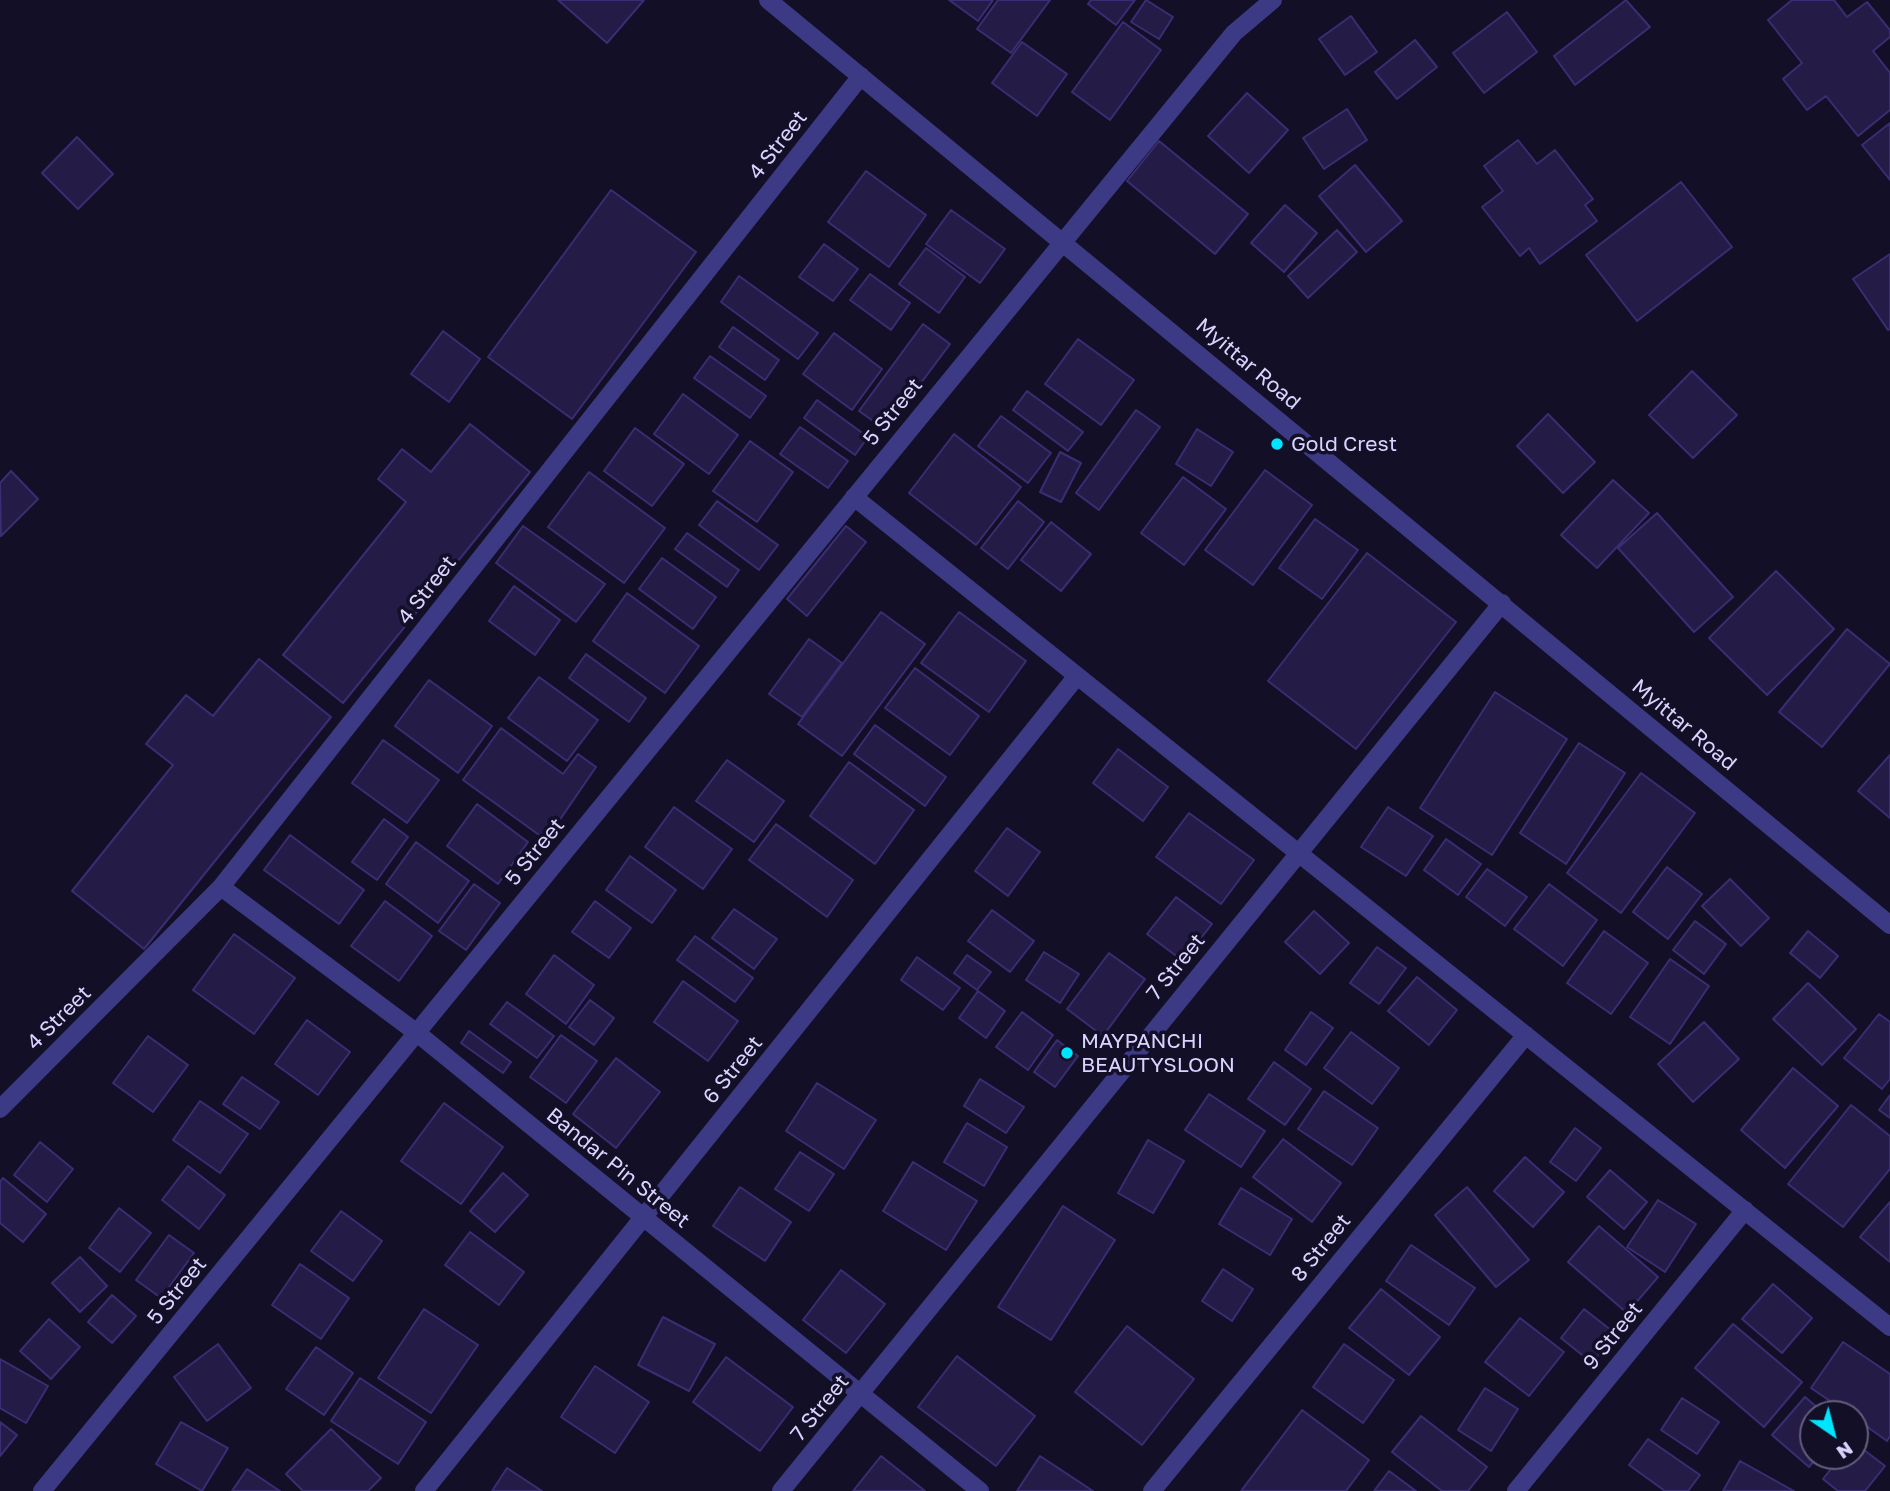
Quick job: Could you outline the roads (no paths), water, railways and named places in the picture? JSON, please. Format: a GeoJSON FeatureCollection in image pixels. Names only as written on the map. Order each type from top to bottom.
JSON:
{"type":"FeatureCollection","features":[{"type":"Feature","properties":{"kind":"street","name":"Myittar Road"},"geometry":{"type":"LineString","coordinates":[[768,0],[1063,240],[1890,925]]}},
{"type":"Feature","properties":{"kind":"street","name":"5 Street"},"geometry":{"type":"LineString","coordinates":[[42,1491],[1063,240],[1234,33],[1273,0]]}},
{"type":"Feature","properties":{"kind":"street","name":"4 Street"},"geometry":{"type":"LineString","coordinates":[[0,1109],[221,887],[861,76]]}},
{"type":"Feature","properties":{"kind":"street"},"geometry":{"type":"LineString","coordinates":[[853,497],[1890,1327]]}},
{"type":"Feature","properties":{"kind":"street","name":"7 Street"},"geometry":{"type":"LineString","coordinates":[[781,1491],[1502,603]]}},
{"type":"Feature","properties":{"kind":"street","name":"6 Street"},"geometry":{"type":"LineString","coordinates":[[424,1491],[1077,676]]}},
{"type":"Feature","properties":{"kind":"street","name":"Bandar Pin Street"},"geometry":{"type":"LineString","coordinates":[[221,887],[417,1033],[980,1491]]}},
{"type":"Feature","properties":{"kind":"street","name":"8 Street"},"geometry":{"type":"LineString","coordinates":[[1152,1491],[1526,1035]]}},
{"type":"Feature","properties":{"kind":"street","name":"9 Street"},"geometry":{"type":"LineString","coordinates":[[1516,1491],[1745,1210]]}},
{"type":"Feature","properties":{"kind":"place","name":"Gold Crest"},"geometry":{"type":"Point","coordinates":[1277,444]}},
{"type":"Feature","properties":{"kind":"place","name":"MAYPANCHI BEAUTYSLOON"},"geometry":{"type":"Point","coordinates":[1067,1053]}}]}
